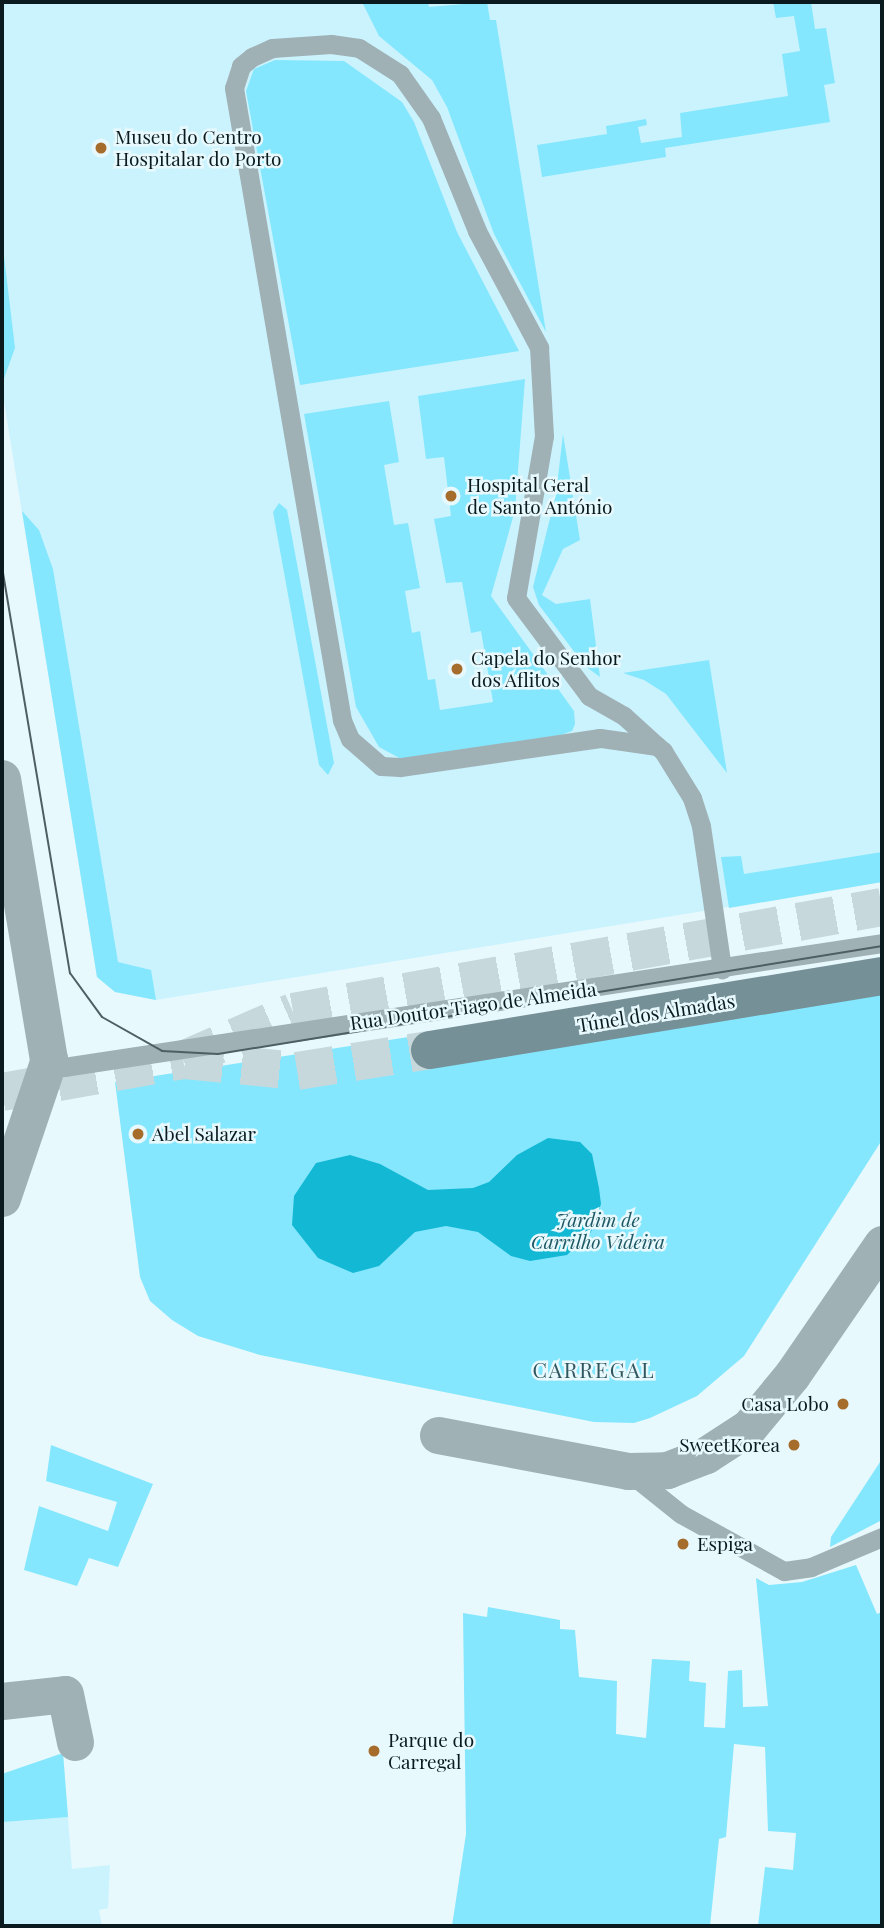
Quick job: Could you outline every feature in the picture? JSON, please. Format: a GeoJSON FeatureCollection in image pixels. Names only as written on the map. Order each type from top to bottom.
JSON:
{"type":"FeatureCollection","features":[{"type":"Feature","properties":{"kind":"main road","name":"Túnel dos Almadas"},"geometry":{"type":"LineString","coordinates":[[430,1049],[882,976]]}},
{"type":"Feature","properties":{"kind":"street"},"geometry":{"type":"LineString","coordinates":[[2,779],[56,1063],[2,1198]]}},
{"type":"Feature","properties":{"kind":"street"},"geometry":{"type":"LineString","coordinates":[[438,1435],[628,1471],[667,1470],[706,1455],[749,1427],[872,1282],[882,1244]]}},
{"type":"Feature","properties":{"kind":"street"},"geometry":{"type":"LineString","coordinates":[[2,1700],[65,1694],[75,1742]]}},
{"type":"Feature","properties":{"kind":"lane"},"geometry":{"type":"LineString","coordinates":[[657,746],[600,738],[400,767],[381,766],[350,739],[342,720],[234,88],[241,66],[252,57],[272,48],[331,44],[359,48],[383,60],[418,94],[477,231],[539,347],[544,436],[516,598],[589,696],[624,716],[657,746],[692,797],[701,826],[722,969]]}},
{"type":"Feature","properties":{"kind":"lane","name":"Rua Doutor Tiago de Almeida"},"geometry":{"type":"LineString","coordinates":[[56,1063],[722,969],[882,943]]}},
{"type":"Feature","properties":{"kind":"lane"},"geometry":{"type":"LineString","coordinates":[[628,1471],[681,1514],[784,1571],[811,1567],[882,1537]]}},
{"type":"Feature","properties":{"kind":"shaded area","name":"Hospital Geral de Santo António"},"geometry":{"type":"Polygon","coordinates":[[[2,2],[882,2],[882,882],[156,1000],[115,992],[97,977],[2,389],[2,2]]]}},
{"type":"Feature","properties":{"kind":"shaded area"},"geometry":{"type":"Polygon","coordinates":[[[548,1138],[580,1142],[592,1154],[599,1188],[601,1204],[591,1232],[567,1255],[530,1261],[511,1256],[478,1232],[446,1226],[415,1232],[379,1266],[353,1273],[318,1258],[292,1225],[294,1196],[316,1163],[350,1155],[380,1164],[428,1190],[473,1188],[489,1182],[517,1155],[548,1138]]]}},
{"type":"Feature","properties":{"kind":"shaded area"},"geometry":{"type":"Polygon","coordinates":[[[63,1753],[72,1869],[110,1865],[108,1908],[99,1910],[102,1926],[2,1926],[2,1774],[63,1753]]]}},
{"type":"Feature","properties":{"kind":"green space"},"geometry":{"type":"Polygon","coordinates":[[[362,2],[428,2],[429,7],[487,2],[490,20],[496,20],[546,332],[494,234],[447,107],[432,80],[379,36],[362,2]]]}},
{"type":"Feature","properties":{"kind":"green space"},"geometry":{"type":"Polygon","coordinates":[[[773,2],[811,2],[815,29],[826,28],[835,83],[824,85],[830,122],[665,148],[666,157],[542,177],[537,145],[607,134],[606,126],[646,119],[647,125],[638,127],[641,143],[682,137],[680,113],[788,96],[782,54],[800,51],[794,16],[776,18],[773,2]]]}},
{"type":"Feature","properties":{"kind":"green space"},"geometry":{"type":"Polygon","coordinates":[[[275,60],[344,61],[402,102],[414,122],[457,232],[519,351],[300,385],[246,91],[254,69],[275,60]]]}},
{"type":"Feature","properties":{"kind":"green space"},"geometry":{"type":"Polygon","coordinates":[[[2,239],[15,348],[2,384],[2,239]]]}},
{"type":"Feature","properties":{"kind":"green space"},"geometry":{"type":"Polygon","coordinates":[[[525,379],[515,510],[491,596],[574,711],[575,724],[572,731],[561,735],[403,760],[379,747],[356,707],[304,414],[389,401],[399,462],[384,465],[394,525],[408,523],[420,588],[405,591],[412,633],[420,631],[428,680],[435,679],[440,710],[493,702],[481,631],[471,633],[462,582],[446,583],[434,519],[451,516],[444,457],[426,459],[418,396],[525,379]]]}},
{"type":"Feature","properties":{"kind":"green space"},"geometry":{"type":"Polygon","coordinates":[[[563,434],[580,540],[563,549],[542,595],[556,604],[590,599],[600,677],[585,666],[539,605],[533,587],[556,494],[563,434]]]}},
{"type":"Feature","properties":{"kind":"green space"},"geometry":{"type":"Polygon","coordinates":[[[279,503],[287,510],[334,763],[328,775],[319,765],[273,512],[279,503]]]}},
{"type":"Feature","properties":{"kind":"green space"},"geometry":{"type":"Polygon","coordinates":[[[22,511],[39,530],[53,569],[118,962],[151,970],[156,1000],[115,992],[97,977],[22,511]]]}},
{"type":"Feature","properties":{"kind":"green space"},"geometry":{"type":"Polygon","coordinates":[[[709,660],[727,773],[666,694],[644,680],[623,673],[709,660]]]}},
{"type":"Feature","properties":{"kind":"green space"},"geometry":{"type":"Polygon","coordinates":[[[882,852],[882,882],[729,908],[721,857],[741,856],[744,874],[882,852]]]}},
{"type":"Feature","properties":{"kind":"green space","name":"Jardim de Carrilho Videira"},"geometry":{"type":"Polygon","coordinates":[[[882,991],[882,1140],[744,1356],[697,1396],[650,1418],[634,1423],[594,1422],[260,1355],[198,1336],[172,1320],[150,1301],[140,1277],[115,1082],[428,1034],[882,991]]]}},
{"type":"Feature","properties":{"kind":"green space"},"geometry":{"type":"Polygon","coordinates":[[[51,1445],[153,1484],[118,1567],[89,1558],[77,1586],[24,1570],[39,1506],[108,1531],[117,1502],[46,1481],[51,1445]]]}},
{"type":"Feature","properties":{"kind":"green space"},"geometry":{"type":"Polygon","coordinates":[[[882,1459],[882,1520],[830,1547],[831,1537],[882,1459]]]}},
{"type":"Feature","properties":{"kind":"green space"},"geometry":{"type":"Polygon","coordinates":[[[856,1565],[877,1614],[882,1612],[882,1926],[758,1926],[765,1867],[793,1870],[796,1833],[768,1831],[765,1747],[734,1744],[726,1837],[719,1839],[710,1926],[452,1926],[466,1834],[463,1613],[487,1617],[488,1607],[560,1620],[560,1629],[575,1630],[579,1677],[617,1681],[616,1734],[646,1738],[652,1659],[690,1661],[689,1681],[706,1683],[704,1727],[725,1728],[728,1671],[742,1670],[743,1707],[768,1706],[756,1578],[769,1585],[802,1582],[856,1565]]]}},
{"type":"Feature","properties":{"kind":"green space"},"geometry":{"type":"Polygon","coordinates":[[[63,1753],[68,1817],[2,1822],[2,1774],[63,1753]]]}},
{"type":"Feature","properties":{"kind":"tunnel"},"geometry":{"type":"LineString","coordinates":[[2,1092],[183,1060],[293,1012],[882,907]]}},
{"type":"Feature","properties":{"kind":"tunnel"},"geometry":{"type":"LineString","coordinates":[[185,1060],[297,1071],[430,1050]]}},
{"type":"Feature","properties":{"kind":"tram line"},"geometry":{"type":"LineString","coordinates":[[2,567],[70,973],[102,1017],[162,1051],[218,1054],[882,946]]}},
{"type":"Feature","properties":{"kind":"place","name":"Museu do Centro Hospitalar do Porto"},"geometry":{"type":"Point","coordinates":[101,148]}},
{"type":"Feature","properties":{"kind":"place","name":"Hospital Geral de Santo António"},"geometry":{"type":"Point","coordinates":[451,496]}},
{"type":"Feature","properties":{"kind":"place","name":"Capela do Senhor dos Aflitos"},"geometry":{"type":"Point","coordinates":[457,669]}},
{"type":"Feature","properties":{"kind":"place","name":"Abel Salazar"},"geometry":{"type":"Point","coordinates":[138,1134]}},
{"type":"Feature","properties":{"kind":"place","name":"Casa Lobo"},"geometry":{"type":"Point","coordinates":[843,1404]}},
{"type":"Feature","properties":{"kind":"place","name":"SweetKorea"},"geometry":{"type":"Point","coordinates":[794,1445]}},
{"type":"Feature","properties":{"kind":"place","name":"Espiga"},"geometry":{"type":"Point","coordinates":[683,1544]}},
{"type":"Feature","properties":{"kind":"place","name":"Parque do Carregal"},"geometry":{"type":"Point","coordinates":[374,1751]}},
{"type":"Feature","properties":{"kind":"district","name":"CARREGAL"},"geometry":{"type":"Point","coordinates":[594,1369]}}]}
